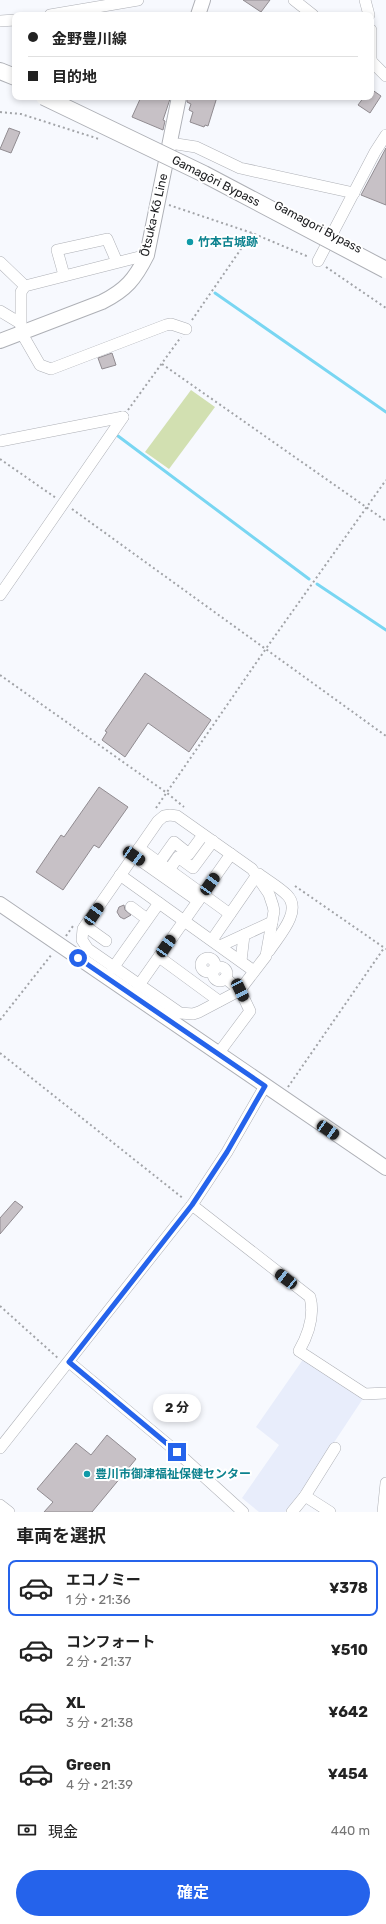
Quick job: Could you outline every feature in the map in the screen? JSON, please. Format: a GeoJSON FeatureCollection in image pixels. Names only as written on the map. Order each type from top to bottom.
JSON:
{"type":"FeatureCollection","features":[{"type":"Feature","properties":{"kind":"highway"},"geometry":{"type":"LineString","coordinates":[[0,70],[12,76]]}},
{"type":"Feature","properties":{"kind":"highway"},"geometry":{"type":"LineString","coordinates":[[0,77],[12,83]]}},
{"type":"Feature","properties":{"kind":"highway","name":"Gamagōri Bypass"},"geometry":{"type":"LineString","coordinates":[[50,100],[204,174],[386,270]]}},
{"type":"Feature","properties":{"kind":"highway","name":"Gamagori Bypass"},"geometry":{"type":"LineString","coordinates":[[62,100],[229,180],[386,263]]}},
{"type":"Feature","properties":{"kind":"main road"},"geometry":{"type":"LineString","coordinates":[[199,12],[203,0]]}},
{"type":"Feature","properties":{"kind":"main road","name":"Ōtsuka-Kō Line"},"geometry":{"type":"LineString","coordinates":[[0,341],[20,328],[102,302],[116,294],[137,274],[147,255],[178,100]]}},
{"type":"Feature","properties":{"kind":"main road"},"geometry":{"type":"LineString","coordinates":[[0,904],[280,1097],[386,1168]]}},
{"type":"Feature","properties":{"kind":"street"},"geometry":{"type":"LineString","coordinates":[[68,12],[138,0]]}},
{"type":"Feature","properties":{"kind":"street"},"geometry":{"type":"LineString","coordinates":[[294,0],[309,12]]}},
{"type":"Feature","properties":{"kind":"street"},"geometry":{"type":"LineString","coordinates":[[365,0],[368,12]]}},
{"type":"Feature","properties":{"kind":"street"},"geometry":{"type":"LineString","coordinates":[[0,21],[12,20]]}},
{"type":"Feature","properties":{"kind":"street"},"geometry":{"type":"LineString","coordinates":[[374,64],[386,76]]}},
{"type":"Feature","properties":{"kind":"street"},"geometry":{"type":"LineString","coordinates":[[318,261],[375,152],[386,135]]}},
{"type":"Feature","properties":{"kind":"street"},"geometry":{"type":"LineString","coordinates":[[170,143],[196,147],[240,168],[354,193]]}},
{"type":"Feature","properties":{"kind":"street"},"geometry":{"type":"LineString","coordinates":[[64,275],[57,250],[107,239],[117,262]]}},
{"type":"Feature","properties":{"kind":"street"},"geometry":{"type":"LineString","coordinates":[[20,328],[21,292],[25,286],[147,255]]}},
{"type":"Feature","properties":{"kind":"street"},"geometry":{"type":"LineString","coordinates":[[0,262],[25,286]]}},
{"type":"Feature","properties":{"kind":"street"},"geometry":{"type":"LineString","coordinates":[[0,311],[20,328],[40,365],[50,369],[166,325],[171,324],[186,329]]}},
{"type":"Feature","properties":{"kind":"street"},"geometry":{"type":"LineString","coordinates":[[0,441],[123,417],[0,595]]}},
{"type":"Feature","properties":{"kind":"street"},"geometry":{"type":"LineString","coordinates":[[167,815],[177,816],[287,895],[292,904],[291,917],[266,956],[240,990],[193,1014],[183,1014],[113,968],[84,945],[82,934],[85,926],[136,852],[158,821],[167,815]]}},
{"type":"Feature","properties":{"kind":"street"},"geometry":{"type":"LineString","coordinates":[[159,863],[174,842],[189,854],[208,838]]}},
{"type":"Feature","properties":{"kind":"street"},"geometry":{"type":"LineString","coordinates":[[169,870],[178,857],[193,868],[208,838]]}},
{"type":"Feature","properties":{"kind":"street"},"geometry":{"type":"LineString","coordinates":[[136,852],[159,863],[201,897]]}},
{"type":"Feature","properties":{"kind":"street"},"geometry":{"type":"LineString","coordinates":[[136,852],[201,897],[230,914]]}},
{"type":"Feature","properties":{"kind":"street"},"geometry":{"type":"LineString","coordinates":[[139,985],[231,854]]}},
{"type":"Feature","properties":{"kind":"street"},"geometry":{"type":"LineString","coordinates":[[216,943],[230,914],[255,872]]}},
{"type":"Feature","properties":{"kind":"street"},"geometry":{"type":"LineString","coordinates":[[255,872],[273,906],[272,922],[266,956]]}},
{"type":"Feature","properties":{"kind":"street"},"geometry":{"type":"LineString","coordinates":[[120,875],[254,971]]}},
{"type":"Feature","properties":{"kind":"street"},"geometry":{"type":"LineString","coordinates":[[113,968],[159,903]]}},
{"type":"Feature","properties":{"kind":"street"},"geometry":{"type":"LineString","coordinates":[[131,907],[147,919]]}},
{"type":"Feature","properties":{"kind":"street"},"geometry":{"type":"LineString","coordinates":[[216,943],[244,935],[272,922]]}},
{"type":"Feature","properties":{"kind":"street"},"geometry":{"type":"LineString","coordinates":[[85,926],[106,941]]}},
{"type":"Feature","properties":{"kind":"street"},"geometry":{"type":"LineString","coordinates":[[241,961],[244,935]]}},
{"type":"Feature","properties":{"kind":"street"},"geometry":{"type":"LineString","coordinates":[[159,957],[219,1001]]}},
{"type":"Feature","properties":{"kind":"street"},"geometry":{"type":"LineString","coordinates":[[214,969],[218,966],[224,967],[227,973],[226,978],[240,990],[250,1011],[218,1054]]}},
{"type":"Feature","properties":{"kind":"street"},"geometry":{"type":"LineString","coordinates":[[0,1448],[192,1205],[227,1152],[265,1086]]}},
{"type":"Feature","properties":{"kind":"street"},"geometry":{"type":"LineString","coordinates":[[192,1205],[310,1297],[312,1304],[309,1334],[300,1351],[365,1394],[386,1393]]}},
{"type":"Feature","properties":{"kind":"street"},"geometry":{"type":"LineString","coordinates":[[69,1362],[177,1452],[243,1512]]}},
{"type":"Feature","properties":{"kind":"street"},"geometry":{"type":"LineString","coordinates":[[292,1512],[305,1496],[335,1448]]}},
{"type":"Feature","properties":{"kind":"street"},"geometry":{"type":"LineString","coordinates":[[384,1512],[386,1483]]}},
{"type":"Feature","properties":{"kind":"street"},"geometry":{"type":"LineString","coordinates":[[305,1496],[330,1512]]}},
{"type":"Feature","properties":{"kind":"street"},"geometry":{"type":"LineString","coordinates":[[0,1505],[9,1512]]}},
{"type":"Feature","properties":{"kind":"path"},"geometry":{"type":"LineString","coordinates":[[0,112],[21,114],[101,140]]}},
{"type":"Feature","properties":{"kind":"path"},"geometry":{"type":"LineString","coordinates":[[158,201],[252,233],[318,261],[386,308]]}},
{"type":"Feature","properties":{"kind":"path"},"geometry":{"type":"LineString","coordinates":[[162,364],[386,521]]}},
{"type":"Feature","properties":{"kind":"path"},"geometry":{"type":"LineString","coordinates":[[0,459],[64,503],[265,650],[386,736]]}},
{"type":"Feature","properties":{"kind":"path"},"geometry":{"type":"LineString","coordinates":[[0,675],[167,793],[265,650],[386,480]]}},
{"type":"Feature","properties":{"kind":"path"},"geometry":{"type":"LineString","coordinates":[[0,1020],[59,945]]}},
{"type":"Feature","properties":{"kind":"path"},"geometry":{"type":"LineString","coordinates":[[280,1097],[384,948],[386,949]]}},
{"type":"Feature","properties":{"kind":"path"},"geometry":{"type":"LineString","coordinates":[[0,1053],[192,1205]]}},
{"type":"Feature","properties":{"kind":"path"},"geometry":{"type":"LineString","coordinates":[[0,1306],[59,1359],[69,1362]]}},
{"type":"Feature","properties":{"kind":"shaded area"},"geometry":{"type":"Polygon","coordinates":[[[304,1358],[364,1397],[302,1491],[285,1512],[259,1512],[242,1498],[279,1445],[256,1427],[304,1358]]]}},
{"type":"Feature","properties":{"kind":"green space"},"geometry":{"type":"Polygon","coordinates":[[[191,390],[215,407],[169,469],[145,452],[191,390]]]}},
{"type":"Feature","properties":{"kind":"building"},"geometry":{"type":"Polygon","coordinates":[[[243,0],[270,0],[261,12],[243,0]]]}},
{"type":"Feature","properties":{"kind":"building"},"geometry":{"type":"Polygon","coordinates":[[[374,91],[381,96],[370,113],[358,105],[362,100],[374,100],[374,91]]]}},
{"type":"Feature","properties":{"kind":"building"},"geometry":{"type":"Polygon","coordinates":[[[140,100],[170,100],[163,120],[165,121],[163,130],[132,117],[140,100]]]}},
{"type":"Feature","properties":{"kind":"building"},"geometry":{"type":"Polygon","coordinates":[[[187,100],[216,100],[208,126],[205,125],[204,127],[190,122],[193,112],[189,110],[191,104],[187,102],[187,100]]]}},
{"type":"Feature","properties":{"kind":"building"},"geometry":{"type":"Polygon","coordinates":[[[9,128],[20,132],[11,153],[0,149],[9,128]]]}},
{"type":"Feature","properties":{"kind":"building"},"geometry":{"type":"Polygon","coordinates":[[[386,148],[386,205],[361,195],[386,148]]]}},
{"type":"Feature","properties":{"kind":"building"},"geometry":{"type":"Polygon","coordinates":[[[112,353],[116,365],[102,369],[98,358],[112,353]]]}},
{"type":"Feature","properties":{"kind":"building"},"geometry":{"type":"Polygon","coordinates":[[[145,673],[211,720],[189,752],[148,723],[125,757],[102,740],[107,732],[105,731],[145,673]]]}},
{"type":"Feature","properties":{"kind":"building"},"geometry":{"type":"Polygon","coordinates":[[[99,787],[128,807],[99,848],[94,845],[63,890],[36,872],[61,835],[64,837],[99,787]]]}},
{"type":"Feature","properties":{"kind":"building"},"geometry":{"type":"Polygon","coordinates":[[[124,905],[125,910],[131,915],[124,919],[120,917],[117,912],[119,907],[124,905]]]}},
{"type":"Feature","properties":{"kind":"building"},"geometry":{"type":"Polygon","coordinates":[[[15,1201],[23,1207],[0,1234],[0,1218],[15,1201]]]}},
{"type":"Feature","properties":{"kind":"building","name":"豊川市御津福祉保健センター"},"geometry":{"type":"Polygon","coordinates":[[[107,1435],[136,1459],[92,1512],[44,1512],[53,1502],[37,1489],[76,1443],[91,1455],[107,1435]]]}},
{"type":"Feature","properties":{"kind":"waterway"},"geometry":{"type":"LineString","coordinates":[[215,293],[386,412]]}},
{"type":"Feature","properties":{"kind":"waterway"},"geometry":{"type":"LineString","coordinates":[[118,436],[309,579]]}},
{"type":"Feature","properties":{"kind":"waterway"},"geometry":{"type":"LineString","coordinates":[[317,584],[386,630]]}},
{"type":"Feature","properties":{"kind":"place","name":"竹本古城跡"},"geometry":{"type":"Point","coordinates":[190,242]}},
{"type":"Feature","properties":{"kind":"place","name":"豊川市御津福祉保健センター"},"geometry":{"type":"Point","coordinates":[87,1474]}},
{"type":"Feature","properties":{"kind":"route"},"geometry":{"type":"LineString","coordinates":[[78,958],[265,1086],[227,1152],[192,1205],[69,1362],[177,1452]]}}]}
